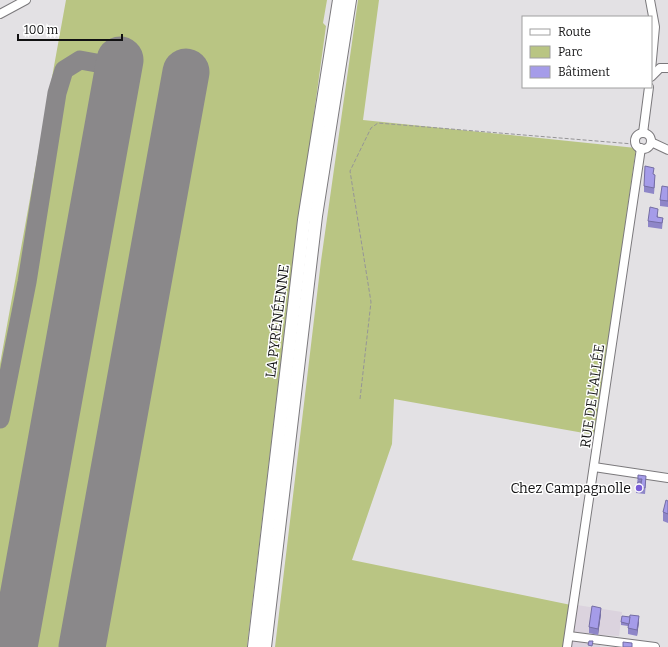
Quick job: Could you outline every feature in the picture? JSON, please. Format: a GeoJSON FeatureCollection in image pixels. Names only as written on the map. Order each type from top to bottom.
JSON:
{"type":"FeatureCollection","features":[{"type":"Feature","properties":{"kind":"highway","name":"LA PYRÉNÉENNE"},"geometry":{"type":"LineString","coordinates":[[254,647],[304,220],[338,0]]}},
{"type":"Feature","properties":{"kind":"highway","name":"LA PYRÉNÉENNE"},"geometry":{"type":"LineString","coordinates":[[266,647],[316,216],[350,0]]}},
{"type":"Feature","properties":{"kind":"street"},"geometry":{"type":"LineString","coordinates":[[0,14],[26,0]]}},
{"type":"Feature","properties":{"kind":"street"},"geometry":{"type":"LineString","coordinates":[[650,0],[655,27],[652,62]]}},
{"type":"Feature","properties":{"kind":"street"},"geometry":{"type":"LineString","coordinates":[[653,54],[662,64],[668,67]]}},
{"type":"Feature","properties":{"kind":"street"},"geometry":{"type":"LineString","coordinates":[[652,75],[660,68],[668,67]]}},
{"type":"Feature","properties":{"kind":"street"},"geometry":{"type":"LineString","coordinates":[[644,133],[649,88]]}},
{"type":"Feature","properties":{"kind":"street"},"geometry":{"type":"LineString","coordinates":[[644,133],[650,137],[651,142],[668,150]]}},
{"type":"Feature","properties":{"kind":"street"},"geometry":{"type":"LineString","coordinates":[[644,133],[637,136],[638,146],[648,147],[651,142]]}},
{"type":"Feature","properties":{"kind":"street","name":"RUE DE L'ALLÉE"},"geometry":{"type":"LineString","coordinates":[[567,647],[596,481],[594,468],[638,146]]}},
{"type":"Feature","properties":{"kind":"street"},"geometry":{"type":"LineString","coordinates":[[594,468],[668,478]]}},
{"type":"Feature","properties":{"kind":"street"},"geometry":{"type":"LineString","coordinates":[[569,636],[652,647]]}},
{"type":"Feature","properties":{"kind":"path"},"geometry":{"type":"LineString","coordinates":[[360,399],[372,302],[350,171],[371,128],[378,123],[638,146]]}},
{"type":"Feature","properties":{"kind":"shaded area"},"geometry":{"type":"Polygon","coordinates":[[[577,605],[622,612],[619,636],[602,635],[600,647],[565,647],[577,605]]]}},
{"type":"Feature","properties":{"kind":"green space"},"geometry":{"type":"Polygon","coordinates":[[[66,0],[327,0],[323,23],[326,26],[286,318],[247,647],[0,647],[0,364],[66,0]]]}},
{"type":"Feature","properties":{"kind":"green space"},"geometry":{"type":"Polygon","coordinates":[[[358,0],[379,0],[363,120],[636,148],[595,435],[394,399],[392,444],[352,560],[571,605],[565,647],[275,647],[321,261],[358,0]]]}},
{"type":"Feature","properties":{"kind":"building"},"geometry":{"type":"Polygon","coordinates":[[[645,166],[654,168],[654,188],[644,186],[645,166]]]}},
{"type":"Feature","properties":{"kind":"building"},"geometry":{"type":"Polygon","coordinates":[[[662,186],[668,187],[668,201],[660,200],[662,186]]]}},
{"type":"Feature","properties":{"kind":"building"},"geometry":{"type":"Polygon","coordinates":[[[650,207],[658,209],[657,217],[663,218],[662,223],[648,221],[650,207]]]}},
{"type":"Feature","properties":{"kind":"building"},"geometry":{"type":"Polygon","coordinates":[[[638,475],[646,476],[645,488],[640,487],[642,479],[638,479],[638,475]]]}},
{"type":"Feature","properties":{"kind":"building"},"geometry":{"type":"Polygon","coordinates":[[[638,482],[641,482],[640,490],[636,490],[638,482]]]}},
{"type":"Feature","properties":{"kind":"building"},"geometry":{"type":"Polygon","coordinates":[[[666,500],[668,501],[668,514],[663,512],[666,500]]]}},
{"type":"Feature","properties":{"kind":"building"},"geometry":{"type":"Polygon","coordinates":[[[592,606],[601,608],[598,629],[589,627],[592,606]]]}},
{"type":"Feature","properties":{"kind":"building"},"geometry":{"type":"Polygon","coordinates":[[[630,615],[639,616],[637,630],[628,628],[630,615]]]}},
{"type":"Feature","properties":{"kind":"building"},"geometry":{"type":"Polygon","coordinates":[[[622,616],[630,617],[629,624],[621,622],[622,616]]]}},
{"type":"Feature","properties":{"kind":"building"},"geometry":{"type":"Polygon","coordinates":[[[589,641],[593,641],[592,646],[588,645],[589,641]]]}},
{"type":"Feature","properties":{"kind":"building"},"geometry":{"type":"Polygon","coordinates":[[[623,642],[632,643],[632,647],[623,647],[623,642]]]}},
{"type":"Feature","properties":{"kind":"taxiway"},"geometry":{"type":"LineString","coordinates":[[0,419],[27,282],[57,93],[64,70],[80,60],[113,66]]}},
{"type":"Feature","properties":{"kind":"runway"},"geometry":{"type":"LineString","coordinates":[[14,647],[120,60]]}},
{"type":"Feature","properties":{"kind":"runway"},"geometry":{"type":"LineString","coordinates":[[82,647],[186,72]]}},
{"type":"Feature","properties":{"kind":"place","name":"Chez Campagnolle"},"geometry":{"type":"Point","coordinates":[639,488]}}]}
